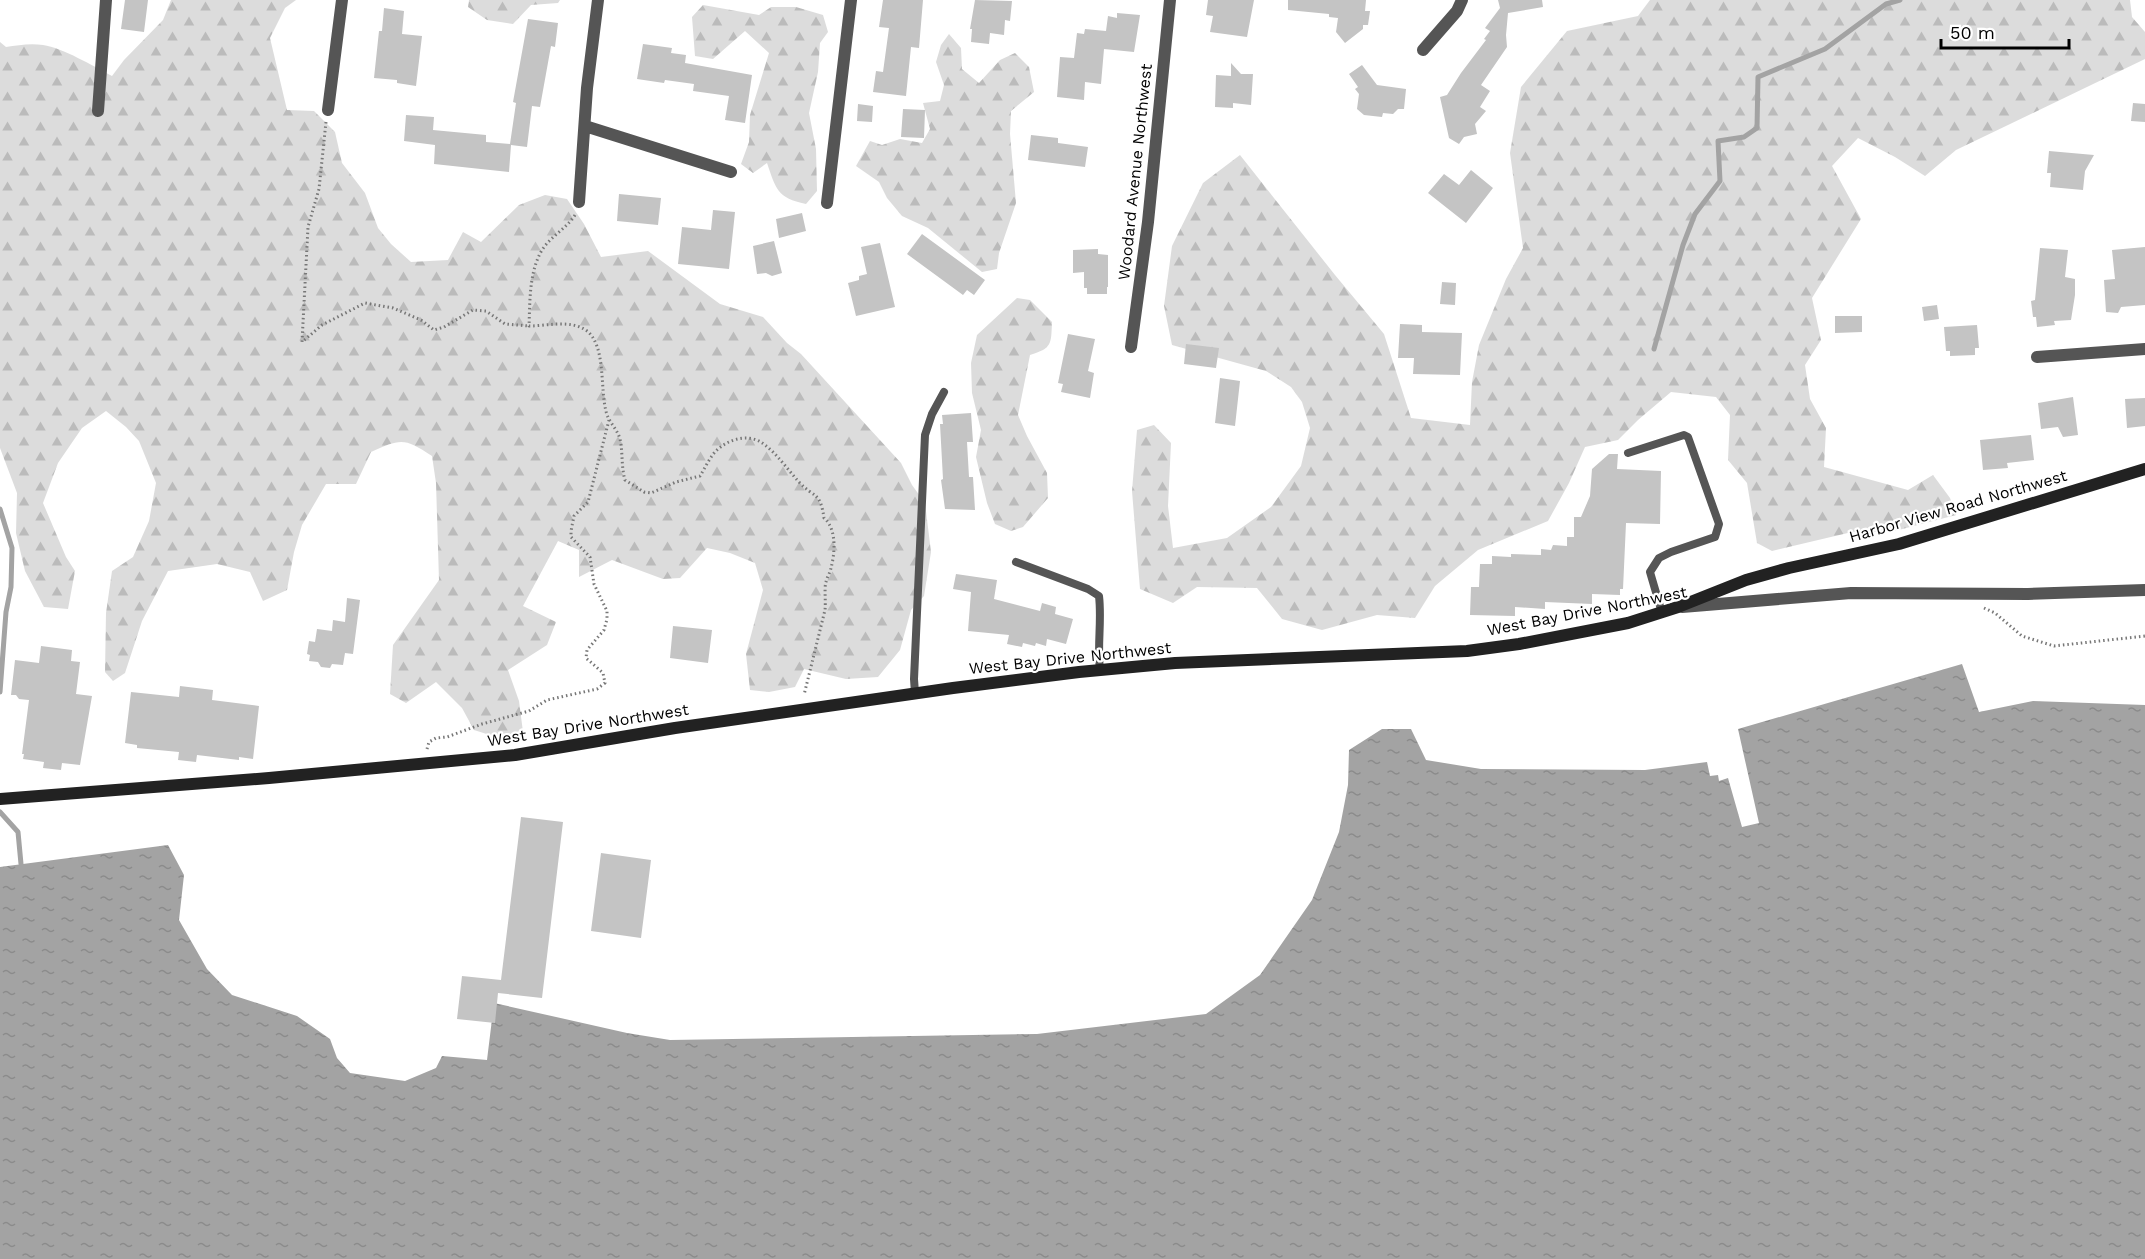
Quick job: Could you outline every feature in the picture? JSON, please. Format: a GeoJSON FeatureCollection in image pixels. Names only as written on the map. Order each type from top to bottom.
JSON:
{"type":"FeatureCollection","features":[{"type":"Feature","properties":{"kind":"street"},"geometry":{"type":"LineString","coordinates":[[98,111],[106,0]]}},
{"type":"Feature","properties":{"kind":"street"},"geometry":{"type":"LineString","coordinates":[[328,110],[342,0]]}},
{"type":"Feature","properties":{"kind":"street"},"geometry":{"type":"LineString","coordinates":[[579,202],[587,88],[598,0]]}},
{"type":"Feature","properties":{"kind":"street"},"geometry":{"type":"LineString","coordinates":[[827,203],[851,0]]}},
{"type":"Feature","properties":{"kind":"street","name":"Woodard Avenue Northwest"},"geometry":{"type":"LineString","coordinates":[[1131,347],[1148,222],[1170,0]]}},
{"type":"Feature","properties":{"kind":"street"},"geometry":{"type":"LineString","coordinates":[[1423,50],[1457,10],[1462,0]]}},
{"type":"Feature","properties":{"kind":"street"},"geometry":{"type":"LineString","coordinates":[[585,126],[731,172]]}},
{"type":"Feature","properties":{"kind":"street"},"geometry":{"type":"LineString","coordinates":[[2037,357],[2145,349]]}},
{"type":"Feature","properties":{"kind":"street","name":"Harbor View Road Northwest"},"geometry":{"type":"LineString","coordinates":[[1678,608],[1757,577],[1899,544],[2145,469]]}},
{"type":"Feature","properties":{"kind":"street","name":"West Bay Drive Northwest"},"geometry":{"type":"LineString","coordinates":[[0,798],[269,778],[515,754],[915,693],[1100,670],[1174,663],[1467,651],[1519,644],[1628,623],[1678,608],[1851,592],[2028,594],[2145,590]]}},
{"type":"Feature","properties":{"kind":"lane"},"geometry":{"type":"LineString","coordinates":[[915,693],[925,435],[932,414],[944,392]]}},
{"type":"Feature","properties":{"kind":"lane"},"geometry":{"type":"LineString","coordinates":[[1628,453],[1684,435],[1688,438],[1719,525],[1715,537],[1659,558],[1650,572],[1662,612]]}},
{"type":"Feature","properties":{"kind":"lane"},"geometry":{"type":"LineString","coordinates":[[1016,562],[1088,589],[1099,596],[1097,648],[1100,670]]}},
{"type":"Feature","properties":{"kind":"path"},"geometry":{"type":"LineString","coordinates":[[328,110],[319,189],[308,227],[302,342],[321,325],[365,303],[393,308],[421,320],[434,330],[444,327],[473,310],[486,311],[506,324],[551,326],[565,323],[578,326],[588,332],[595,344],[600,360],[603,396],[609,420],[616,428],[620,439],[625,480],[644,492],[651,493],[675,482],[700,476],[717,451],[738,438],[755,439],[765,445],[800,483],[818,496],[824,518],[831,528],[833,550],[831,568],[825,583],[827,596],[825,610],[804,696]]}},
{"type":"Feature","properties":{"kind":"path"},"geometry":{"type":"LineString","coordinates":[[529,326],[531,283],[542,251],[552,238],[569,224],[579,202]]}},
{"type":"Feature","properties":{"kind":"path"},"geometry":{"type":"LineString","coordinates":[[427,749],[429,742],[436,738],[447,737],[497,719],[529,711],[546,700],[597,689],[605,683],[603,673],[586,658],[587,650],[604,630],[608,619],[607,611],[594,584],[590,557],[571,537],[571,531],[574,516],[588,502],[609,420]]}},
{"type":"Feature","properties":{"kind":"path"},"geometry":{"type":"LineString","coordinates":[[1984,608],[1995,613],[2022,636],[2054,646],[2145,636]]}},
{"type":"Feature","properties":{"kind":"green space"},"geometry":{"type":"Polygon","coordinates":[[[171,0],[296,0],[285,8],[270,38],[287,110],[314,111],[335,132],[342,163],[365,193],[378,228],[391,244],[411,262],[448,260],[463,232],[481,242],[519,205],[545,195],[567,199],[584,224],[601,257],[648,251],[720,304],[763,317],[787,343],[801,354],[901,463],[912,485],[925,503],[931,552],[924,596],[911,610],[900,650],[878,677],[846,679],[804,669],[795,687],[769,692],[750,690],[746,654],[763,590],[755,563],[730,553],[707,548],[680,578],[663,579],[612,560],[579,577],[579,550],[558,541],[523,606],[556,622],[547,645],[508,670],[519,701],[523,732],[496,737],[474,730],[462,708],[436,682],[406,703],[390,694],[393,645],[439,580],[436,483],[432,456],[409,443],[396,442],[371,452],[356,484],[326,484],[302,525],[287,590],[263,601],[250,572],[217,564],[168,571],[142,621],[125,673],[113,681],[105,672],[106,613],[112,571],[133,557],[149,521],[156,483],[139,441],[106,411],[82,428],[58,463],[43,503],[66,557],[75,571],[68,609],[44,607],[25,571],[16,533],[17,493],[0,448],[0,42],[6,47],[34,44],[51,47],[112,76],[124,60],[163,20],[171,0]]]}},
{"type":"Feature","properties":{"kind":"green space"},"geometry":{"type":"Polygon","coordinates":[[[469,0],[560,0],[558,3],[531,5],[513,24],[487,20],[468,7],[469,0]]]}},
{"type":"Feature","properties":{"kind":"green space"},"geometry":{"type":"Polygon","coordinates":[[[1650,0],[2130,0],[2132,17],[2145,32],[2145,59],[1956,150],[1925,176],[1858,138],[1832,166],[1861,219],[1812,298],[1821,340],[1805,365],[1810,399],[1826,428],[1824,467],[1908,490],[1933,475],[1950,498],[1956,515],[1891,532],[1852,532],[1772,551],[1757,543],[1747,483],[1728,460],[1730,415],[1716,397],[1671,392],[1618,440],[1585,447],[1548,521],[1478,550],[1435,586],[1415,618],[1377,615],[1322,630],[1282,619],[1257,588],[1197,587],[1173,603],[1140,589],[1132,491],[1137,430],[1154,425],[1171,443],[1168,506],[1173,548],[1227,538],[1271,507],[1301,466],[1310,428],[1302,402],[1291,387],[1266,371],[1172,345],[1164,306],[1172,246],[1203,183],[1240,155],[1384,334],[1411,418],[1470,425],[1472,382],[1479,345],[1506,279],[1523,248],[1510,153],[1521,87],[1567,31],[1638,16],[1650,0]]]}},
{"type":"Feature","properties":{"kind":"green space"},"geometry":{"type":"Polygon","coordinates":[[[703,5],[759,15],[771,7],[796,7],[823,15],[828,32],[820,43],[818,72],[809,113],[816,149],[817,191],[806,204],[789,199],[779,191],[767,163],[753,173],[741,164],[749,142],[750,115],[769,53],[745,31],[713,59],[695,56],[692,17],[703,5]]]}},
{"type":"Feature","properties":{"kind":"green space"},"geometry":{"type":"Polygon","coordinates":[[[949,34],[961,48],[962,69],[979,83],[1000,60],[1015,53],[1029,67],[1034,92],[1011,111],[1010,134],[1016,203],[999,253],[997,269],[982,272],[928,228],[902,216],[887,198],[879,182],[856,166],[870,141],[882,145],[900,139],[922,143],[930,129],[923,103],[940,101],[944,85],[936,62],[941,45],[949,34]]]}},
{"type":"Feature","properties":{"kind":"green space"},"geometry":{"type":"Polygon","coordinates":[[[1017,298],[1030,300],[1052,322],[1049,344],[1043,350],[1030,355],[1018,415],[1047,473],[1048,498],[1023,527],[1011,531],[995,524],[987,503],[976,457],[981,430],[972,393],[971,363],[977,335],[1017,298]]]}},
{"type":"Feature","properties":{"kind":"water"},"geometry":{"type":"Polygon","coordinates":[[[1962,664],[1979,712],[2033,701],[2145,705],[2145,1259],[0,1259],[0,867],[168,845],[184,875],[179,920],[207,969],[232,995],[297,1016],[330,1039],[337,1058],[350,1073],[405,1081],[436,1068],[442,1056],[487,1060],[494,1003],[627,1033],[670,1040],[1037,1034],[1206,1014],[1260,975],[1312,900],[1339,832],[1348,785],[1349,750],[1382,729],[1411,729],[1426,760],[1481,769],[1645,770],[1707,762],[1710,776],[1718,775],[1719,781],[1728,778],[1742,827],[1759,823],[1738,729],[1962,664]]]}},
{"type":"Feature","properties":{"kind":"building"},"geometry":{"type":"Polygon","coordinates":[[[125,0],[148,0],[144,32],[121,29],[125,0]]]}},
{"type":"Feature","properties":{"kind":"building"},"geometry":{"type":"Polygon","coordinates":[[[883,0],[923,0],[919,48],[911,47],[906,96],[873,92],[876,71],[883,72],[889,28],[879,27],[883,0]]]}},
{"type":"Feature","properties":{"kind":"building"},"geometry":{"type":"Polygon","coordinates":[[[975,0],[1012,1],[1010,21],[1005,20],[1004,35],[990,33],[989,44],[971,42],[972,29],[970,29],[975,0]]]}},
{"type":"Feature","properties":{"kind":"building"},"geometry":{"type":"Polygon","coordinates":[[[1208,0],[1254,0],[1247,37],[1210,32],[1213,16],[1206,15],[1208,0]]]}},
{"type":"Feature","properties":{"kind":"building"},"geometry":{"type":"Polygon","coordinates":[[[1288,0],[1366,0],[1365,11],[1370,11],[1368,25],[1363,25],[1363,29],[1345,43],[1336,32],[1338,18],[1329,17],[1329,14],[1288,10],[1288,0]]]}},
{"type":"Feature","properties":{"kind":"building"},"geometry":{"type":"Polygon","coordinates":[[[1498,0],[1542,0],[1543,7],[1508,13],[1507,47],[1481,85],[1490,91],[1480,107],[1486,111],[1475,124],[1477,134],[1464,137],[1459,144],[1449,138],[1440,97],[1447,95],[1486,40],[1484,39],[1490,31],[1485,28],[1500,8],[1498,0]]]}},
{"type":"Feature","properties":{"kind":"building"},"geometry":{"type":"Polygon","coordinates":[[[384,8],[404,11],[402,34],[422,36],[416,86],[397,83],[397,80],[374,78],[384,8]]]}},
{"type":"Feature","properties":{"kind":"building"},"geometry":{"type":"Polygon","coordinates":[[[1117,13],[1140,15],[1134,52],[1104,49],[1101,84],[1085,82],[1084,100],[1057,97],[1060,57],[1074,58],[1077,33],[1084,34],[1085,29],[1106,31],[1108,16],[1117,18],[1117,13]]]}},
{"type":"Feature","properties":{"kind":"building"},"geometry":{"type":"Polygon","coordinates":[[[528,19],[558,23],[555,47],[551,46],[540,107],[532,106],[527,147],[511,145],[509,172],[434,164],[435,145],[404,141],[406,115],[434,117],[433,130],[486,135],[486,142],[510,144],[516,103],[513,102],[528,19]]]}},
{"type":"Feature","properties":{"kind":"building"},"geometry":{"type":"Polygon","coordinates":[[[643,44],[672,48],[671,53],[686,55],[685,63],[752,75],[745,123],[725,120],[729,96],[693,91],[694,84],[637,79],[643,44]]]}},
{"type":"Feature","properties":{"kind":"building"},"geometry":{"type":"Polygon","coordinates":[[[1231,63],[1241,74],[1253,74],[1251,105],[1233,103],[1233,108],[1215,107],[1216,75],[1231,76],[1231,63]]]}},
{"type":"Feature","properties":{"kind":"building"},"geometry":{"type":"Polygon","coordinates":[[[1362,65],[1377,85],[1406,89],[1404,109],[1398,109],[1393,114],[1383,113],[1382,117],[1364,115],[1357,109],[1359,94],[1355,89],[1358,87],[1349,74],[1362,65]]]}},
{"type":"Feature","properties":{"kind":"building"},"geometry":{"type":"Polygon","coordinates":[[[2133,103],[2145,104],[2145,122],[2131,121],[2133,103]]]}},
{"type":"Feature","properties":{"kind":"building"},"geometry":{"type":"Polygon","coordinates":[[[858,104],[873,106],[872,122],[857,121],[858,104]]]}},
{"type":"Feature","properties":{"kind":"building"},"geometry":{"type":"Polygon","coordinates":[[[903,109],[925,110],[924,138],[901,137],[903,109]]]}},
{"type":"Feature","properties":{"kind":"building"},"geometry":{"type":"Polygon","coordinates":[[[1031,135],[1058,138],[1058,143],[1088,147],[1085,167],[1028,160],[1031,135]]]}},
{"type":"Feature","properties":{"kind":"building"},"geometry":{"type":"Polygon","coordinates":[[[2049,151],[2094,155],[2085,171],[2083,190],[2050,187],[2051,173],[2047,173],[2049,151]]]}},
{"type":"Feature","properties":{"kind":"building"},"geometry":{"type":"Polygon","coordinates":[[[1471,170],[1493,188],[1466,223],[1428,193],[1444,174],[1459,185],[1471,170]]]}},
{"type":"Feature","properties":{"kind":"building"},"geometry":{"type":"Polygon","coordinates":[[[619,194],[661,198],[658,225],[617,221],[619,194]]]}},
{"type":"Feature","properties":{"kind":"building"},"geometry":{"type":"Polygon","coordinates":[[[713,210],[735,212],[729,269],[678,264],[682,227],[711,230],[713,210]]]}},
{"type":"Feature","properties":{"kind":"building"},"geometry":{"type":"Polygon","coordinates":[[[802,213],[806,231],[779,238],[776,219],[802,213]]]}},
{"type":"Feature","properties":{"kind":"building"},"geometry":{"type":"Polygon","coordinates":[[[922,234],[985,280],[974,295],[967,290],[963,295],[907,254],[922,234]]]}},
{"type":"Feature","properties":{"kind":"building"},"geometry":{"type":"Polygon","coordinates":[[[774,241],[782,273],[772,276],[766,273],[757,274],[753,246],[774,241]]]}},
{"type":"Feature","properties":{"kind":"building"},"geometry":{"type":"Polygon","coordinates":[[[880,243],[895,307],[856,316],[848,283],[859,280],[859,276],[867,274],[861,247],[880,243]]]}},
{"type":"Feature","properties":{"kind":"building"},"geometry":{"type":"Polygon","coordinates":[[[2145,247],[2145,305],[2121,307],[2118,313],[2106,312],[2104,280],[2115,279],[2112,250],[2145,247]]]}},
{"type":"Feature","properties":{"kind":"building"},"geometry":{"type":"Polygon","coordinates":[[[2040,248],[2068,250],[2065,277],[2075,279],[2075,295],[2071,320],[2054,321],[2055,325],[2037,327],[2031,301],[2035,300],[2040,248]]]}},
{"type":"Feature","properties":{"kind":"building"},"geometry":{"type":"Polygon","coordinates":[[[1098,249],[1098,254],[1108,255],[1107,294],[1087,294],[1087,288],[1084,288],[1084,272],[1073,273],[1073,250],[1098,249]]]}},
{"type":"Feature","properties":{"kind":"building"},"geometry":{"type":"Polygon","coordinates":[[[1442,282],[1456,283],[1455,305],[1440,304],[1442,282]]]}},
{"type":"Feature","properties":{"kind":"building"},"geometry":{"type":"Polygon","coordinates":[[[1937,305],[1939,319],[1924,321],[1922,307],[1937,305]]]}},
{"type":"Feature","properties":{"kind":"building"},"geometry":{"type":"Polygon","coordinates":[[[1835,316],[1862,316],[1862,332],[1835,333],[1835,316]]]}},
{"type":"Feature","properties":{"kind":"building"},"geometry":{"type":"Polygon","coordinates":[[[1400,324],[1422,325],[1422,332],[1462,333],[1460,375],[1413,374],[1414,358],[1398,358],[1400,324]]]}},
{"type":"Feature","properties":{"kind":"building"},"geometry":{"type":"Polygon","coordinates":[[[1977,325],[1979,348],[1975,348],[1975,355],[1950,356],[1950,351],[1946,351],[1944,327],[1977,325]]]}},
{"type":"Feature","properties":{"kind":"building"},"geometry":{"type":"Polygon","coordinates":[[[1068,334],[1095,339],[1088,371],[1094,373],[1090,398],[1061,392],[1063,384],[1058,383],[1068,334]]]}},
{"type":"Feature","properties":{"kind":"building"},"geometry":{"type":"Polygon","coordinates":[[[1186,344],[1219,348],[1216,368],[1184,364],[1186,344]]]}},
{"type":"Feature","properties":{"kind":"building"},"geometry":{"type":"Polygon","coordinates":[[[1220,378],[1240,381],[1235,426],[1215,423],[1220,378]]]}},
{"type":"Feature","properties":{"kind":"building"},"geometry":{"type":"Polygon","coordinates":[[[2073,397],[2078,435],[2063,437],[2058,427],[2041,429],[2038,403],[2073,397]]]}},
{"type":"Feature","properties":{"kind":"building"},"geometry":{"type":"Polygon","coordinates":[[[2145,398],[2145,426],[2127,428],[2125,399],[2145,398]]]}},
{"type":"Feature","properties":{"kind":"building"},"geometry":{"type":"Polygon","coordinates":[[[971,413],[973,442],[967,442],[969,477],[973,477],[975,510],[945,509],[941,480],[943,479],[940,424],[943,424],[942,415],[971,413]]]}},
{"type":"Feature","properties":{"kind":"building"},"geometry":{"type":"Polygon","coordinates":[[[2031,435],[2034,460],[2007,463],[2008,468],[1983,470],[1980,440],[2031,435]]]}},
{"type":"Feature","properties":{"kind":"building"},"geometry":{"type":"Polygon","coordinates":[[[1609,454],[1618,454],[1617,469],[1661,471],[1660,524],[1626,523],[1623,589],[1620,589],[1620,595],[1592,594],[1592,604],[1545,602],[1545,609],[1515,607],[1515,616],[1470,615],[1471,587],[1479,587],[1480,564],[1492,564],[1492,556],[1541,555],[1541,549],[1551,550],[1553,545],[1567,546],[1567,537],[1574,537],[1574,517],[1581,517],[1590,496],[1592,469],[1609,454]]]}},
{"type":"Feature","properties":{"kind":"building"},"geometry":{"type":"Polygon","coordinates":[[[956,574],[997,580],[994,599],[1040,611],[1042,603],[1056,607],[1055,614],[1073,619],[1066,644],[1047,639],[1046,646],[1023,643],[1022,647],[1007,644],[1009,635],[968,631],[971,592],[953,589],[956,574]]]}},
{"type":"Feature","properties":{"kind":"building"},"geometry":{"type":"Polygon","coordinates":[[[347,598],[360,600],[353,654],[345,653],[343,665],[332,664],[330,668],[321,667],[318,662],[309,661],[310,655],[307,654],[309,641],[315,642],[317,629],[332,631],[333,620],[345,622],[347,598]]]}},
{"type":"Feature","properties":{"kind":"building"},"geometry":{"type":"Polygon","coordinates":[[[673,626],[712,630],[708,663],[670,658],[673,626]]]}},
{"type":"Feature","properties":{"kind":"building"},"geometry":{"type":"Polygon","coordinates":[[[41,646],[72,650],[71,661],[80,662],[76,694],[92,696],[80,765],[62,763],[61,770],[43,768],[44,762],[23,759],[29,700],[11,695],[15,660],[39,663],[41,646]]]}},
{"type":"Feature","properties":{"kind":"building"},"geometry":{"type":"Polygon","coordinates":[[[180,686],[213,690],[212,700],[259,706],[253,759],[239,757],[239,760],[197,755],[196,762],[178,760],[179,752],[137,748],[137,745],[125,743],[131,692],[179,697],[180,686]]]}},
{"type":"Feature","properties":{"kind":"building"},"geometry":{"type":"Polygon","coordinates":[[[521,817],[563,822],[542,998],[498,993],[495,1023],[457,1019],[462,976],[501,980],[521,817]]]}},
{"type":"Feature","properties":{"kind":"building"},"geometry":{"type":"Polygon","coordinates":[[[601,853],[651,860],[641,938],[591,931],[601,853]]]}},
{"type":"Feature","properties":{"kind":"waterway"},"geometry":{"type":"LineString","coordinates":[[1654,349],[1683,245],[1695,214],[1720,181],[1718,141],[1744,137],[1757,128],[1758,77],[1825,49],[1886,4],[1900,0]]}},
{"type":"Feature","properties":{"kind":"waterway"},"geometry":{"type":"LineString","coordinates":[[0,509],[12,548],[11,587],[6,612],[0,692]]}},
{"type":"Feature","properties":{"kind":"waterway"},"geometry":{"type":"LineString","coordinates":[[0,812],[18,832],[21,864]]}}]}
